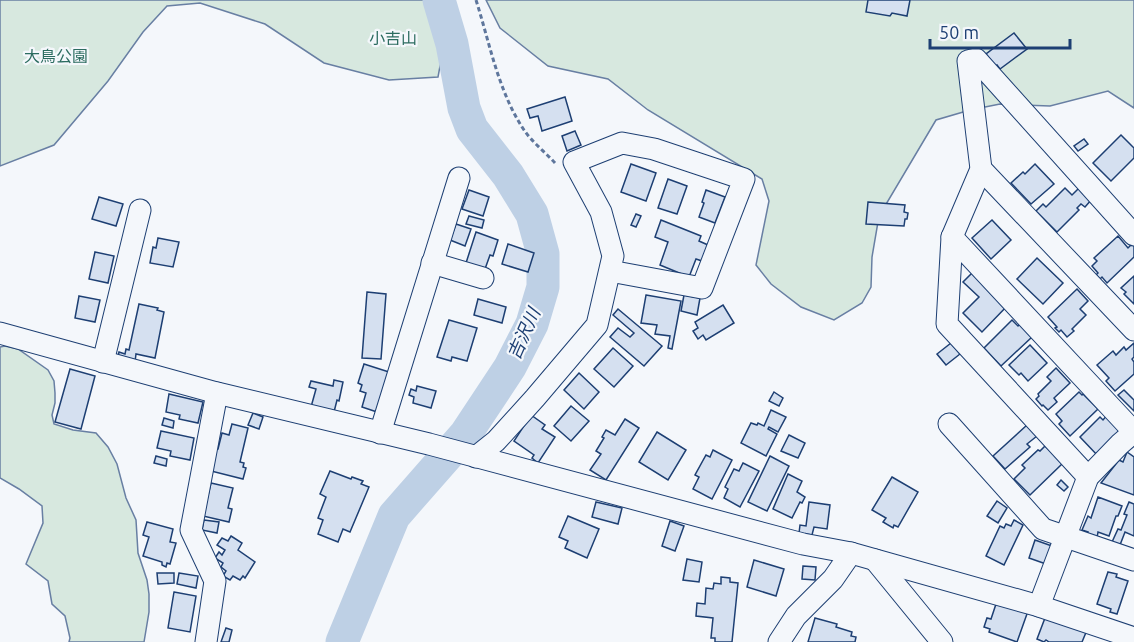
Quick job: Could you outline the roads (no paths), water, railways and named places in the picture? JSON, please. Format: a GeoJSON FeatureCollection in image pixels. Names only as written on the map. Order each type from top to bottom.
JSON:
{"type":"FeatureCollection","features":[{"type":"Feature","properties":{"kind":"street"},"geometry":{"type":"LineString","coordinates":[[1088,477],[947,324],[952,237],[981,169],[968,61],[976,60],[1134,235]]}},
{"type":"Feature","properties":{"kind":"street"},"geometry":{"type":"LineString","coordinates":[[476,457],[496,441],[597,325],[613,256],[601,212],[574,162],[622,143],[654,149],[744,178],[702,288],[610,271]]}},
{"type":"Feature","properties":{"kind":"street"},"geometry":{"type":"LineString","coordinates":[[981,169],[1134,330]]}},
{"type":"Feature","properties":{"kind":"street"},"geometry":{"type":"LineString","coordinates":[[380,433],[459,177]]}},
{"type":"Feature","properties":{"kind":"street"},"geometry":{"type":"LineString","coordinates":[[103,362],[140,210]]}},
{"type":"Feature","properties":{"kind":"street"},"geometry":{"type":"LineString","coordinates":[[952,237],[1134,432],[1088,477],[1039,606]]}},
{"type":"Feature","properties":{"kind":"street"},"geometry":{"type":"LineString","coordinates":[[432,263],[483,278]]}},
{"type":"Feature","properties":{"kind":"street"},"geometry":{"type":"LineString","coordinates":[[0,333],[217,393],[429,444],[803,544],[851,553],[1039,606],[1134,638]]}},
{"type":"Feature","properties":{"kind":"street"},"geometry":{"type":"LineString","coordinates":[[206,642],[215,581],[191,530],[217,393]]}},
{"type":"Feature","properties":{"kind":"street"},"geometry":{"type":"LineString","coordinates":[[949,424],[1043,529],[1134,560]]}},
{"type":"Feature","properties":{"kind":"street"},"geometry":{"type":"LineString","coordinates":[[779,642],[796,616],[833,579],[851,553]]}},
{"type":"Feature","properties":{"kind":"street"},"geometry":{"type":"LineString","coordinates":[[875,560],[942,642]]}},
{"type":"Feature","properties":{"kind":"waterway","name":"吉沢川"},"geometry":{"type":"LineString","coordinates":[[342,642],[394,516],[465,435],[510,367],[532,324],[543,287],[543,254],[532,214],[508,175],[472,129],[464,108],[452,44],[439,0]]}},
{"type":"Feature","properties":{"kind":"park label","name":"小吉山"},"geometry":{"type":"Point","coordinates":[393,38]}},
{"type":"Feature","properties":{"kind":"park label","name":"大鳥公園"},"geometry":{"type":"Point","coordinates":[56,56]}}]}
